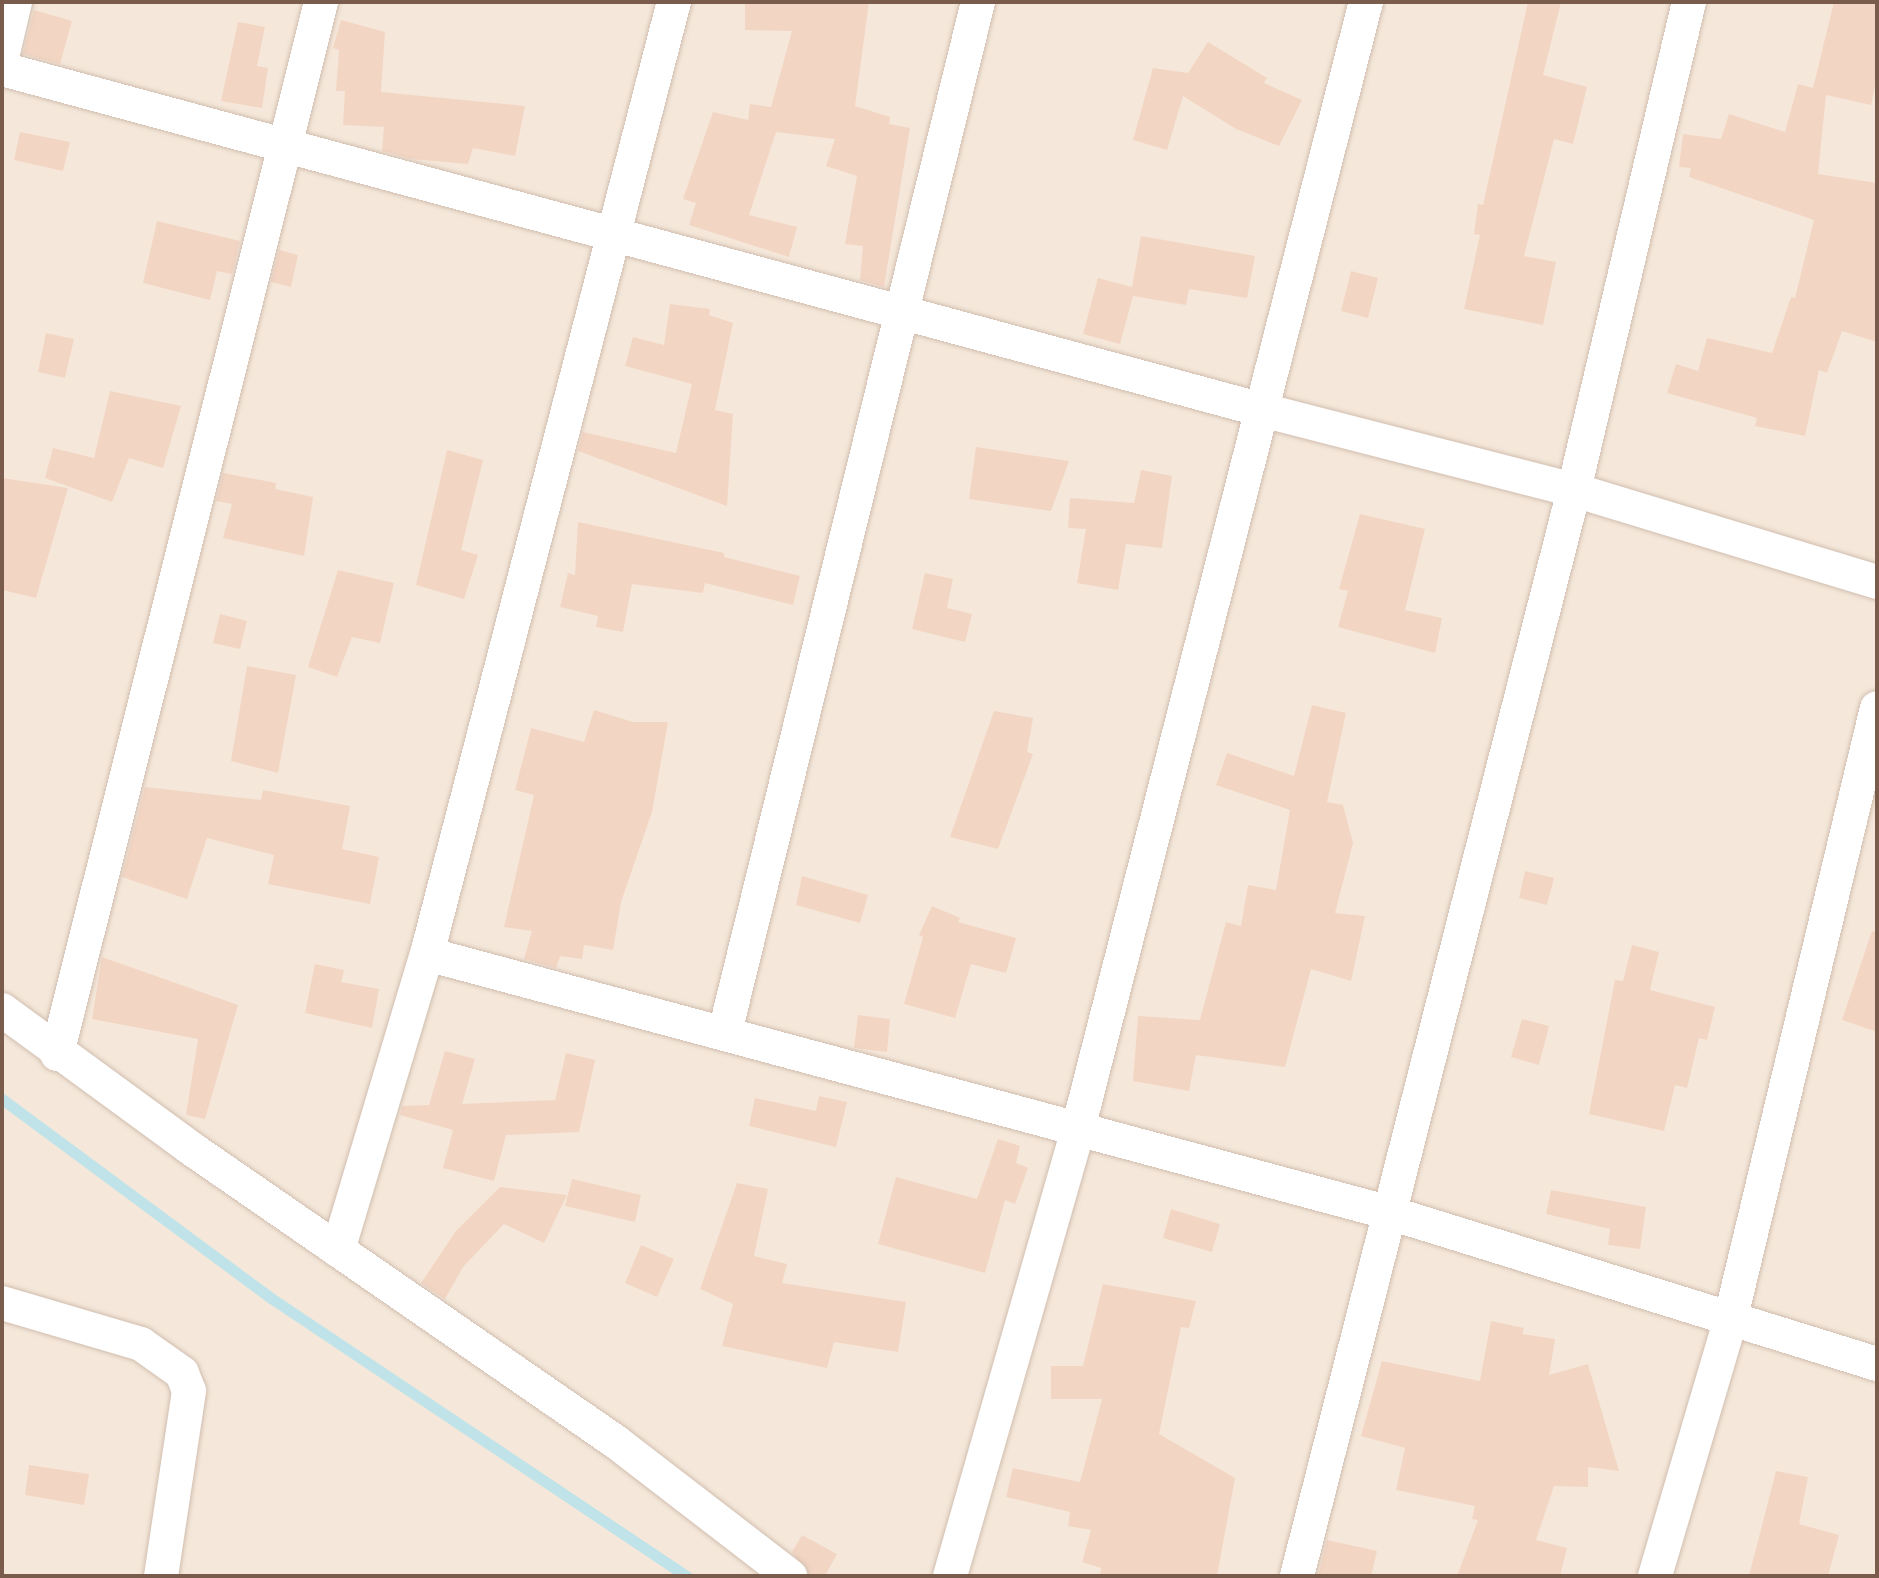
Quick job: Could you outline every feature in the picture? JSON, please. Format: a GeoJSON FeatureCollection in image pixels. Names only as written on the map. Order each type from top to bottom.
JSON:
{"type":"FeatureCollection","features":[{"type":"Feature","properties":{"kind":"street"},"geometry":{"type":"LineString","coordinates":[[2,57],[15,2]]}},
{"type":"Feature","properties":{"kind":"street"},"geometry":{"type":"LineString","coordinates":[[57,1054],[321,2]]}},
{"type":"Feature","properties":{"kind":"street"},"geometry":{"type":"LineString","coordinates":[[338,1250],[427,954],[674,2]]}},
{"type":"Feature","properties":{"kind":"street"},"geometry":{"type":"LineString","coordinates":[[725,1032],[978,2]]}},
{"type":"Feature","properties":{"kind":"street"},"geometry":{"type":"LineString","coordinates":[[950,1576],[1078,1129],[1366,2]]}},
{"type":"Feature","properties":{"kind":"street"},"geometry":{"type":"LineString","coordinates":[[1297,1576],[1574,490],[1689,2]]}},
{"type":"Feature","properties":{"kind":"street"},"geometry":{"type":"LineString","coordinates":[[2,69],[286,147],[616,231],[1262,410],[1574,490],[1877,582]]}},
{"type":"Feature","properties":{"kind":"street"},"geometry":{"type":"LineString","coordinates":[[1655,1576],[1731,1317],[1877,708]]}},
{"type":"Feature","properties":{"kind":"street"},"geometry":{"type":"LineString","coordinates":[[427,954],[1390,1213],[1877,1364]]}},
{"type":"Feature","properties":{"kind":"street"},"geometry":{"type":"LineString","coordinates":[[2,1010],[57,1054],[616,1442],[790,1576]]}},
{"type":"Feature","properties":{"kind":"street"},"geometry":{"type":"LineString","coordinates":[[2,1303],[141,1344],[182,1373],[189,1391],[161,1576]]}},
{"type":"Feature","properties":{"kind":"shaded area"},"geometry":{"type":"Polygon","coordinates":[[[2,2],[1877,2],[1877,1576],[2,1576],[2,2]]]}},
{"type":"Feature","properties":{"kind":"building"},"geometry":{"type":"Polygon","coordinates":[[[745,2],[869,2],[855,106],[890,117],[889,124],[910,128],[884,287],[860,280],[863,246],[845,244],[857,176],[826,166],[835,139],[776,132],[749,215],[797,227],[789,257],[689,225],[696,203],[683,199],[713,112],[748,120],[750,104],[771,107],[792,31],[745,30],[745,2]]]}},
{"type":"Feature","properties":{"kind":"building"},"geometry":{"type":"Polygon","coordinates":[[[1528,2],[1561,2],[1543,75],[1587,87],[1573,144],[1554,139],[1524,256],[1556,262],[1543,325],[1464,309],[1480,235],[1474,234],[1478,204],[1483,205],[1528,2]]]}},
{"type":"Feature","properties":{"kind":"building"},"geometry":{"type":"Polygon","coordinates":[[[1834,2],[1877,2],[1877,76],[1871,105],[1826,95],[1818,174],[1877,183],[1877,342],[1842,331],[1827,373],[1819,370],[1805,436],[1755,426],[1757,418],[1667,393],[1676,364],[1698,371],[1707,338],[1772,353],[1791,297],[1795,298],[1814,220],[1689,177],[1691,168],[1679,167],[1683,134],[1721,139],[1729,114],[1785,132],[1798,84],[1813,88],[1834,2]]]}},
{"type":"Feature","properties":{"kind":"building"},"geometry":{"type":"Polygon","coordinates":[[[34,10],[72,21],[60,64],[23,54],[34,10]]]}},
{"type":"Feature","properties":{"kind":"building"},"geometry":{"type":"Polygon","coordinates":[[[341,20],[385,32],[381,92],[525,106],[515,156],[473,148],[468,164],[412,159],[382,151],[384,127],[343,125],[345,91],[336,91],[339,50],[333,48],[341,20]]]}},
{"type":"Feature","properties":{"kind":"building"},"geometry":{"type":"Polygon","coordinates":[[[238,22],[265,27],[257,66],[268,68],[262,108],[221,101],[238,22]]]}},
{"type":"Feature","properties":{"kind":"building"},"geometry":{"type":"Polygon","coordinates":[[[1208,42],[1267,78],[1264,83],[1302,100],[1279,146],[1236,129],[1183,96],[1167,150],[1133,140],[1153,68],[1188,73],[1208,42]]]}},
{"type":"Feature","properties":{"kind":"building"},"geometry":{"type":"Polygon","coordinates":[[[20,132],[70,142],[63,171],[14,160],[20,132]]]}},
{"type":"Feature","properties":{"kind":"building"},"geometry":{"type":"Polygon","coordinates":[[[157,221],[240,241],[232,274],[217,271],[210,300],[143,283],[157,221]]]}},
{"type":"Feature","properties":{"kind":"building"},"geometry":{"type":"Polygon","coordinates":[[[1141,236],[1255,256],[1247,298],[1189,289],[1186,305],[1133,296],[1120,344],[1083,334],[1098,278],[1132,287],[1141,236]]]}},
{"type":"Feature","properties":{"kind":"building"},"geometry":{"type":"Polygon","coordinates":[[[279,250],[298,255],[291,287],[271,282],[279,250]]]}},
{"type":"Feature","properties":{"kind":"building"},"geometry":{"type":"Polygon","coordinates":[[[1351,271],[1378,278],[1368,318],[1341,311],[1351,271]]]}},
{"type":"Feature","properties":{"kind":"building"},"geometry":{"type":"Polygon","coordinates":[[[670,304],[710,309],[709,315],[733,323],[715,410],[733,414],[727,506],[578,451],[583,432],[676,453],[692,384],[625,366],[633,337],[664,345],[670,304]]]}},
{"type":"Feature","properties":{"kind":"building"},"geometry":{"type":"Polygon","coordinates":[[[46,333],[74,339],[65,378],[38,372],[46,333]]]}},
{"type":"Feature","properties":{"kind":"building"},"geometry":{"type":"Polygon","coordinates":[[[110,391],[181,406],[163,468],[129,458],[112,502],[45,478],[53,448],[94,458],[110,391]]]}},
{"type":"Feature","properties":{"kind":"building"},"geometry":{"type":"Polygon","coordinates":[[[976,447],[1069,461],[1051,511],[969,499],[976,447]]]}},
{"type":"Feature","properties":{"kind":"building"},"geometry":{"type":"Polygon","coordinates":[[[447,450],[483,460],[461,550],[478,555],[464,599],[416,585],[447,450]]]}},
{"type":"Feature","properties":{"kind":"building"},"geometry":{"type":"Polygon","coordinates":[[[1141,470],[1172,476],[1162,548],[1126,544],[1118,590],[1077,583],[1086,529],[1068,528],[1070,498],[1134,503],[1141,470]]]}},
{"type":"Feature","properties":{"kind":"building"},"geometry":{"type":"Polygon","coordinates":[[[223,473],[276,483],[275,489],[313,497],[304,556],[223,538],[232,504],[216,501],[223,473]]]}},
{"type":"Feature","properties":{"kind":"building"},"geometry":{"type":"Polygon","coordinates":[[[2,478],[68,488],[36,598],[2,590],[2,478]]]}},
{"type":"Feature","properties":{"kind":"building"},"geometry":{"type":"Polygon","coordinates":[[[1360,514],[1425,529],[1405,610],[1442,618],[1435,653],[1338,627],[1348,591],[1339,589],[1360,514]]]}},
{"type":"Feature","properties":{"kind":"building"},"geometry":{"type":"Polygon","coordinates":[[[578,522],[724,553],[724,557],[800,576],[793,605],[705,583],[703,593],[632,584],[623,632],[596,627],[598,616],[560,607],[568,573],[575,575],[578,522]]]}},
{"type":"Feature","properties":{"kind":"building"},"geometry":{"type":"Polygon","coordinates":[[[338,570],[394,583],[380,643],[352,637],[337,677],[308,667],[338,570]]]}},
{"type":"Feature","properties":{"kind":"building"},"geometry":{"type":"Polygon","coordinates":[[[925,573],[953,579],[947,608],[972,614],[965,642],[912,629],[925,573]]]}},
{"type":"Feature","properties":{"kind":"building"},"geometry":{"type":"Polygon","coordinates":[[[220,614],[247,621],[240,649],[213,643],[220,614]]]}},
{"type":"Feature","properties":{"kind":"building"},"geometry":{"type":"Polygon","coordinates":[[[247,666],[296,675],[278,773],[231,761],[247,666]]]}},
{"type":"Feature","properties":{"kind":"building"},"geometry":{"type":"Polygon","coordinates":[[[1312,705],[1346,713],[1327,802],[1343,805],[1353,843],[1335,913],[1365,916],[1351,981],[1311,969],[1285,1067],[1196,1055],[1189,1091],[1133,1081],[1138,1016],[1200,1020],[1226,922],[1241,926],[1248,885],[1276,890],[1290,810],[1216,785],[1227,753],[1294,776],[1312,705]]]}},
{"type":"Feature","properties":{"kind":"building"},"geometry":{"type":"Polygon","coordinates":[[[594,710],[633,722],[668,722],[652,812],[621,902],[613,950],[584,945],[582,959],[560,956],[556,968],[524,959],[532,931],[504,927],[534,795],[515,790],[531,728],[584,742],[594,710]]]}},
{"type":"Feature","properties":{"kind":"building"},"geometry":{"type":"Polygon","coordinates":[[[994,711],[1033,718],[1027,752],[1033,754],[998,849],[950,837],[994,711]]]}},
{"type":"Feature","properties":{"kind":"building"},"geometry":{"type":"Polygon","coordinates":[[[145,787],[261,800],[263,790],[350,806],[342,849],[379,857],[370,904],[268,884],[274,855],[207,838],[187,899],[122,877],[145,787]]]}},
{"type":"Feature","properties":{"kind":"building"},"geometry":{"type":"Polygon","coordinates":[[[1525,871],[1554,878],[1547,905],[1519,898],[1525,871]]]}},
{"type":"Feature","properties":{"kind":"building"},"geometry":{"type":"Polygon","coordinates":[[[802,876],[868,895],[860,923],[796,905],[802,876]]]}},
{"type":"Feature","properties":{"kind":"building"},"geometry":{"type":"Polygon","coordinates":[[[932,906],[960,918],[958,922],[1016,938],[1006,973],[971,964],[955,1018],[904,1004],[923,937],[919,935],[932,906]]]}},
{"type":"Feature","properties":{"kind":"building"},"geometry":{"type":"Polygon","coordinates":[[[1872,931],[1877,932],[1877,1032],[1842,1020],[1872,931]]]}},
{"type":"Feature","properties":{"kind":"building"},"geometry":{"type":"Polygon","coordinates":[[[1632,945],[1659,952],[1650,990],[1715,1007],[1707,1040],[1699,1038],[1687,1088],[1675,1085],[1664,1131],[1589,1114],[1615,980],[1623,981],[1632,945]]]}},
{"type":"Feature","properties":{"kind":"building"},"geometry":{"type":"Polygon","coordinates":[[[102,957],[238,1005],[205,1119],[186,1115],[198,1039],[92,1019],[102,957]]]}},
{"type":"Feature","properties":{"kind":"building"},"geometry":{"type":"Polygon","coordinates":[[[315,964],[344,970],[341,982],[379,989],[372,1028],[305,1013],[315,964]]]}},
{"type":"Feature","properties":{"kind":"building"},"geometry":{"type":"Polygon","coordinates":[[[858,1015],[890,1019],[887,1052],[854,1048],[858,1015]]]}},
{"type":"Feature","properties":{"kind":"building"},"geometry":{"type":"Polygon","coordinates":[[[1522,1019],[1549,1026],[1539,1065],[1511,1057],[1522,1019]]]}},
{"type":"Feature","properties":{"kind":"building"},"geometry":{"type":"Polygon","coordinates":[[[445,1051],[475,1059],[462,1104],[555,1100],[566,1053],[595,1060],[579,1132],[506,1135],[494,1181],[443,1168],[453,1130],[400,1115],[402,1106],[429,1105],[445,1051]]]}},
{"type":"Feature","properties":{"kind":"building"},"geometry":{"type":"Polygon","coordinates":[[[819,1096],[847,1102],[836,1147],[749,1126],[755,1098],[816,1111],[819,1096]]]}},
{"type":"Feature","properties":{"kind":"building"},"geometry":{"type":"Polygon","coordinates":[[[998,1139],[1020,1146],[1016,1163],[1028,1168],[1015,1204],[1005,1200],[985,1273],[878,1244],[896,1177],[977,1199],[998,1139]]]}},
{"type":"Feature","properties":{"kind":"building"},"geometry":{"type":"Polygon","coordinates":[[[572,1179],[641,1195],[635,1222],[565,1206],[572,1179]]]}},
{"type":"Feature","properties":{"kind":"building"},"geometry":{"type":"Polygon","coordinates":[[[737,1183],[768,1189],[754,1256],[787,1264],[782,1283],[906,1302],[898,1352],[834,1342],[827,1368],[722,1346],[733,1304],[700,1289],[737,1183]]]}},
{"type":"Feature","properties":{"kind":"building"},"geometry":{"type":"Polygon","coordinates":[[[500,1187],[567,1195],[544,1243],[504,1224],[463,1267],[445,1299],[421,1283],[456,1231],[500,1187]]]}},
{"type":"Feature","properties":{"kind":"building"},"geometry":{"type":"Polygon","coordinates":[[[1551,1190],[1646,1207],[1640,1249],[1608,1245],[1610,1229],[1546,1214],[1551,1190]]]}},
{"type":"Feature","properties":{"kind":"building"},"geometry":{"type":"Polygon","coordinates":[[[1171,1209],[1220,1224],[1212,1252],[1163,1238],[1171,1209]]]}},
{"type":"Feature","properties":{"kind":"building"},"geometry":{"type":"Polygon","coordinates":[[[641,1245],[674,1259],[657,1297],[625,1283],[641,1245]]]}},
{"type":"Feature","properties":{"kind":"building"},"geometry":{"type":"Polygon","coordinates":[[[1103,1284],[1196,1301],[1189,1328],[1181,1327],[1159,1434],[1235,1478],[1217,1576],[1100,1576],[1101,1568],[1082,1562],[1091,1530],[1068,1526],[1070,1512],[1006,1497],[1013,1468],[1080,1482],[1102,1399],[1051,1399],[1051,1366],[1083,1366],[1103,1284]]]}},
{"type":"Feature","properties":{"kind":"building"},"geometry":{"type":"Polygon","coordinates":[[[1491,1321],[1524,1328],[1522,1334],[1555,1339],[1549,1375],[1588,1364],[1619,1471],[1588,1467],[1588,1487],[1554,1486],[1536,1540],[1567,1548],[1560,1576],[1457,1576],[1478,1520],[1472,1519],[1475,1506],[1396,1490],[1405,1448],[1361,1436],[1382,1361],[1480,1381],[1491,1321]]]}},
{"type":"Feature","properties":{"kind":"building"},"geometry":{"type":"Polygon","coordinates":[[[29,1465],[89,1474],[84,1505],[25,1495],[29,1465]]]}},
{"type":"Feature","properties":{"kind":"building"},"geometry":{"type":"Polygon","coordinates":[[[1776,1471],[1808,1477],[1799,1524],[1839,1535],[1828,1576],[1749,1576],[1776,1471]]]}},
{"type":"Feature","properties":{"kind":"building"},"geometry":{"type":"Polygon","coordinates":[[[802,1535],[837,1554],[825,1576],[810,1576],[792,1552],[802,1535]]]}},
{"type":"Feature","properties":{"kind":"building"},"geometry":{"type":"Polygon","coordinates":[[[1327,1540],[1377,1551],[1371,1576],[1318,1576],[1327,1540]]]}},
{"type":"Feature","properties":{"kind":"waterway"},"geometry":{"type":"LineString","coordinates":[[2,1099],[271,1298],[686,1576]]}}]}
